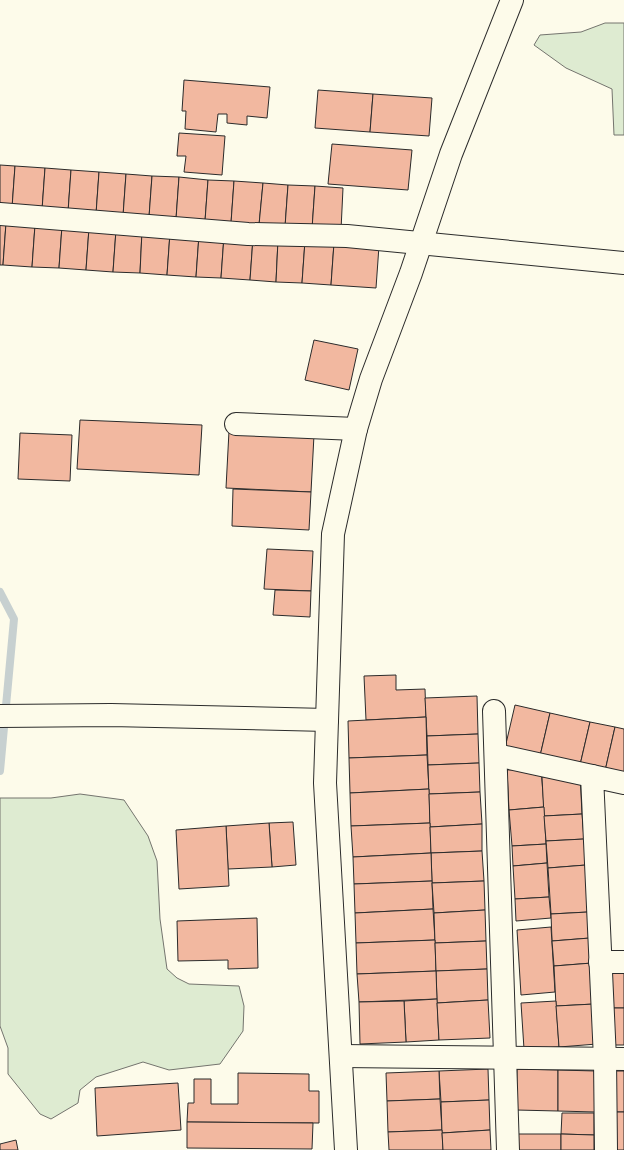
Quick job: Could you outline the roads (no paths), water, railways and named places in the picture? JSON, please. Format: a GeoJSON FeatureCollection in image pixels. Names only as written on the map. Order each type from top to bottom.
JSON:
{"type":"FeatureCollection","features":[{"type":"Feature","properties":{"kind":"street"},"geometry":{"type":"LineString","coordinates":[[346,1150],[342,1056],[325,783],[333,534],[356,429],[372,379],[451,154],[512,0]]}},
{"type":"Feature","properties":{"kind":"street"},"geometry":{"type":"LineString","coordinates":[[0,214],[248,234],[347,236],[420,245],[624,263]]}},
{"type":"Feature","properties":{"kind":"street"},"geometry":{"type":"LineString","coordinates":[[236,424],[356,429]]}},
{"type":"Feature","properties":{"kind":"street"},"geometry":{"type":"LineString","coordinates":[[494,711],[508,1150]]}},
{"type":"Feature","properties":{"kind":"street"},"geometry":{"type":"LineString","coordinates":[[0,716],[112,715],[327,720]]}},
{"type":"Feature","properties":{"kind":"street"},"geometry":{"type":"LineString","coordinates":[[496,755],[624,783]]}},
{"type":"Feature","properties":{"kind":"street"},"geometry":{"type":"LineString","coordinates":[[592,776],[600,962],[614,1059],[606,1150]]}},
{"type":"Feature","properties":{"kind":"street"},"geometry":{"type":"LineString","coordinates":[[600,962],[624,962]]}},
{"type":"Feature","properties":{"kind":"street"},"geometry":{"type":"LineString","coordinates":[[342,1056],[614,1059]]}},
{"type":"Feature","properties":{"kind":"waterway"},"geometry":{"type":"LineString","coordinates":[[0,592],[14,619],[0,771]]}}]}
